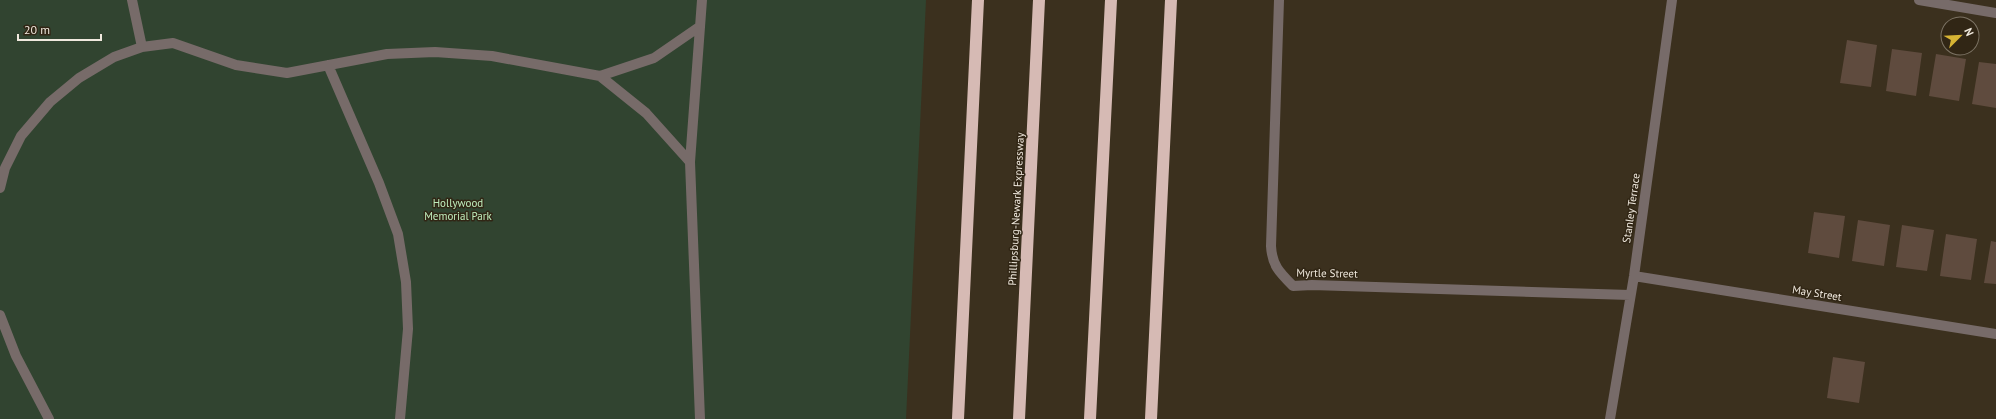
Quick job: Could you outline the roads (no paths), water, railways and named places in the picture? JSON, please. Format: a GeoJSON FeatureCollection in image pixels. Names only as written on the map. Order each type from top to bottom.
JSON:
{"type":"FeatureCollection","features":[{"type":"Feature","properties":{"kind":"highway"},"geometry":{"type":"LineString","coordinates":[[958,419],[978,0]]}},
{"type":"Feature","properties":{"kind":"highway","name":"Phillipsburg-Newark Expressway"},"geometry":{"type":"LineString","coordinates":[[1018,419],[1039,0]]}},
{"type":"Feature","properties":{"kind":"highway"},"geometry":{"type":"LineString","coordinates":[[1090,419],[1111,0]]}},
{"type":"Feature","properties":{"kind":"highway"},"geometry":{"type":"LineString","coordinates":[[1151,419],[1171,0]]}},
{"type":"Feature","properties":{"kind":"street"},"geometry":{"type":"LineString","coordinates":[[132,0],[142,47]]}},
{"type":"Feature","properties":{"kind":"street"},"geometry":{"type":"LineString","coordinates":[[700,419],[690,162],[702,0]]}},
{"type":"Feature","properties":{"kind":"street","name":"Myrtle Street"},"geometry":{"type":"LineString","coordinates":[[1279,0],[1271,246],[1272,258],[1279,272],[1293,286],[1320,285],[1630,295]]}},
{"type":"Feature","properties":{"kind":"street","name":"Stanley Terrace"},"geometry":{"type":"LineString","coordinates":[[1610,419],[1634,276],[1672,0]]}},
{"type":"Feature","properties":{"kind":"street"},"geometry":{"type":"LineString","coordinates":[[1919,0],[1996,13]]}},
{"type":"Feature","properties":{"kind":"street"},"geometry":{"type":"LineString","coordinates":[[600,76],[654,58],[699,28]]}},
{"type":"Feature","properties":{"kind":"street"},"geometry":{"type":"LineString","coordinates":[[0,188],[5,168],[21,136],[50,102],[78,78],[114,57],[142,47],[173,43],[236,65],[287,73],[387,54],[435,52],[492,56],[600,76],[646,113],[690,162]]}},
{"type":"Feature","properties":{"kind":"street"},"geometry":{"type":"LineString","coordinates":[[328,65],[378,182],[398,234],[406,282],[408,329],[400,419]]}},
{"type":"Feature","properties":{"kind":"street","name":"May Street"},"geometry":{"type":"LineString","coordinates":[[1634,276],[1996,334]]}},
{"type":"Feature","properties":{"kind":"street"},"geometry":{"type":"LineString","coordinates":[[0,315],[16,356],[49,419]]}},
{"type":"Feature","properties":{"kind":"park label","name":"Hollywood Memorial Park"},"geometry":{"type":"Point","coordinates":[458,209]}}]}
